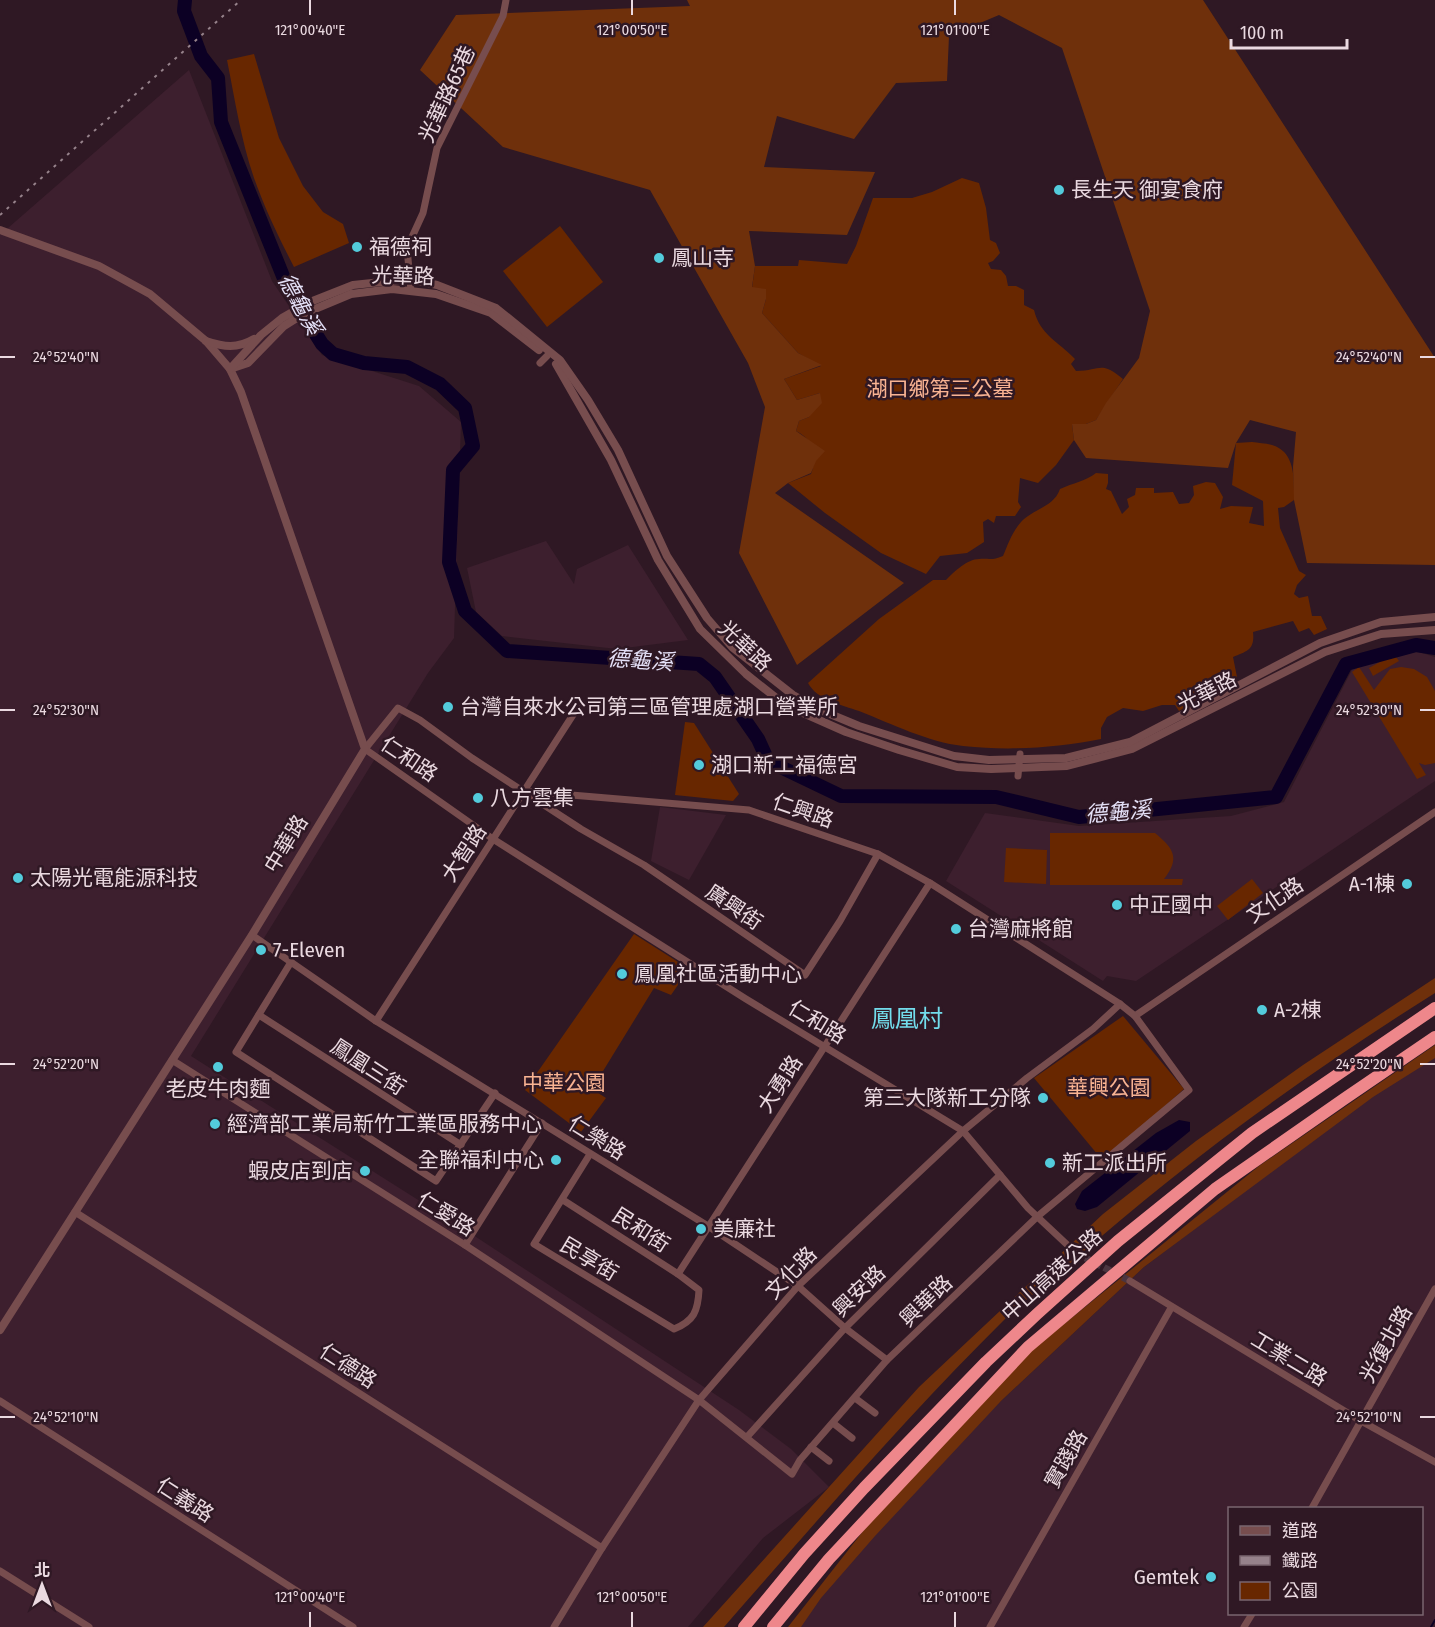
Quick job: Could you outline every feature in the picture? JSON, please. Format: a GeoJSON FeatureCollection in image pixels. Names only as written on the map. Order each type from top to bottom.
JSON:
{"type":"FeatureCollection","features":[{"type":"Feature","properties":{"kind":"highway","name":"中山高速公路"},"geometry":{"type":"LineString","coordinates":[[744,1627],[804,1554],[864,1488],[986,1362],[1045,1306],[1118,1241],[1252,1133],[1435,1008]]}},
{"type":"Feature","properties":{"kind":"highway","name":"中山高速公路"},"geometry":{"type":"LineString","coordinates":[[773,1627],[829,1559],[1028,1347],[1215,1189],[1435,1037]]}},
{"type":"Feature","properties":{"kind":"street","name":"光華路65巷"},"geometry":{"type":"LineString","coordinates":[[411,291],[407,248],[423,213],[437,148],[503,16],[506,0]]}},
{"type":"Feature","properties":{"kind":"street"},"geometry":{"type":"LineString","coordinates":[[0,230],[64,252],[109,271],[150,294],[206,341],[230,369],[241,392],[365,749]]}},
{"type":"Feature","properties":{"kind":"street","name":"光華路"},"geometry":{"type":"LineString","coordinates":[[230,369],[261,335],[282,318],[353,285],[410,279],[437,285],[496,308],[560,360],[588,400],[618,450],[667,556],[695,595],[706,618],[732,647],[793,695],[818,709],[868,729],[954,756],[1019,765]]}},
{"type":"Feature","properties":{"kind":"street","name":"光華路"},"geometry":{"type":"LineString","coordinates":[[309,307],[351,294],[392,290],[436,294],[491,313],[555,363],[573,390],[658,560],[700,629],[746,674],[785,705],[846,732],[957,767],[1067,766],[1131,746],[1325,652],[1381,634],[1435,630]]}},
{"type":"Feature","properties":{"kind":"street","name":"光華路"},"geometry":{"type":"LineString","coordinates":[[230,369],[248,363],[297,313]]}},
{"type":"Feature","properties":{"kind":"street"},"geometry":{"type":"LineString","coordinates":[[206,341],[221,346],[239,346],[261,335]]}},
{"type":"Feature","properties":{"kind":"street"},"geometry":{"type":"LineString","coordinates":[[540,363],[547,356]]}},
{"type":"Feature","properties":{"kind":"street","name":"光華路"},"geometry":{"type":"LineString","coordinates":[[1131,746],[1320,643],[1381,622],[1435,617]]}},
{"type":"Feature","properties":{"kind":"street","name":"大智路"},"geometry":{"type":"LineString","coordinates":[[376,1021],[580,704]]}},
{"type":"Feature","properties":{"kind":"street","name":"仁興路"},"geometry":{"type":"LineString","coordinates":[[365,749],[398,708],[420,720],[472,758],[524,791],[749,810],[878,854],[930,883],[1120,1004],[1135,1016],[1189,1090]]}},
{"type":"Feature","properties":{"kind":"street","name":"仁和路"},"geometry":{"type":"LineString","coordinates":[[365,749],[493,839],[746,999],[963,1131],[1013,1192],[1076,1254]]}},
{"type":"Feature","properties":{"kind":"street","name":"中華路"},"geometry":{"type":"LineString","coordinates":[[0,1330],[252,935],[365,749]]}},
{"type":"Feature","properties":{"kind":"street","name":"廣興街"},"geometry":{"type":"LineString","coordinates":[[524,791],[581,830],[644,865],[805,975],[840,921],[878,854]]}},
{"type":"Feature","properties":{"kind":"street","name":"文化路"},"geometry":{"type":"LineString","coordinates":[[1135,1016],[1435,812]]}},
{"type":"Feature","properties":{"kind":"street","name":"大勇路"},"geometry":{"type":"LineString","coordinates":[[678,1274],[930,883]]}},
{"type":"Feature","properties":{"kind":"street","name":"仁樂路"},"geometry":{"type":"LineString","coordinates":[[252,935],[376,1021],[708,1226],[798,1286],[845,1328],[887,1360]]}},
{"type":"Feature","properties":{"kind":"street"},"geometry":{"type":"LineString","coordinates":[[291,962],[236,1052],[436,1180],[495,1093]]}},
{"type":"Feature","properties":{"kind":"street","name":"文化路"},"geometry":{"type":"LineString","coordinates":[[554,1627],[602,1548],[699,1400],[798,1286],[963,1131],[1093,1029],[1120,1004]]}},
{"type":"Feature","properties":{"kind":"street","name":"鳳凰三街"},"geometry":{"type":"LineString","coordinates":[[259,1015],[461,1145]]}},
{"type":"Feature","properties":{"kind":"street","name":"仁愛路"},"geometry":{"type":"LineString","coordinates":[[172,1060],[465,1245],[699,1400]]}},
{"type":"Feature","properties":{"kind":"street","name":"興華路"},"geometry":{"type":"LineString","coordinates":[[699,1400],[792,1474],[811,1447],[887,1360],[1038,1216],[1189,1090]]}},
{"type":"Feature","properties":{"kind":"street"},"geometry":{"type":"LineString","coordinates":[[465,1245],[542,1123]]}},
{"type":"Feature","properties":{"kind":"street","name":"民享街"},"geometry":{"type":"LineString","coordinates":[[590,1154],[534,1244],[674,1329],[686,1324],[698,1308],[699,1290]]}},
{"type":"Feature","properties":{"kind":"street","name":"興安路"},"geometry":{"type":"LineString","coordinates":[[747,1437],[845,1328],[1000,1175]]}},
{"type":"Feature","properties":{"kind":"street","name":"民和街"},"geometry":{"type":"LineString","coordinates":[[563,1200],[699,1290]]}},
{"type":"Feature","properties":{"kind":"street","name":"仁德路"},"geometry":{"type":"LineString","coordinates":[[75,1212],[602,1548]]}},
{"type":"Feature","properties":{"kind":"street","name":"工業二路"},"geometry":{"type":"LineString","coordinates":[[1130,1281],[1171,1308],[1361,1421],[1435,1461]]}},
{"type":"Feature","properties":{"kind":"street","name":"光復北路"},"geometry":{"type":"LineString","coordinates":[[1313,1507],[1435,1290]]}},
{"type":"Feature","properties":{"kind":"street","name":"實踐路"},"geometry":{"type":"LineString","coordinates":[[990,1627],[1171,1308]]}},
{"type":"Feature","properties":{"kind":"street"},"geometry":{"type":"LineString","coordinates":[[855,1398],[875,1413]]}},
{"type":"Feature","properties":{"kind":"street","name":"仁義路"},"geometry":{"type":"LineString","coordinates":[[0,1401],[353,1627]]}},
{"type":"Feature","properties":{"kind":"street"},"geometry":{"type":"LineString","coordinates":[[833,1423],[852,1438]]}},
{"type":"Feature","properties":{"kind":"street"},"geometry":{"type":"LineString","coordinates":[[811,1447],[829,1461]]}},
{"type":"Feature","properties":{"kind":"street"},"geometry":{"type":"LineString","coordinates":[[0,1570],[88,1627]]}},
{"type":"Feature","properties":{"kind":"shaded area"},"geometry":{"type":"Polygon","coordinates":[[[687,0],[1203,0],[1435,358],[1435,565],[1307,563],[1294,500],[1293,467],[1296,432],[1250,420],[1236,443],[1228,468],[1086,458],[1074,440],[1072,424],[1086,424],[1096,420],[1139,358],[1150,311],[1062,48],[999,15],[949,36],[947,81],[896,83],[854,139],[777,116],[764,167],[875,172],[847,235],[749,231],[755,266],[752,287],[766,289],[762,313],[798,353],[822,365],[784,379],[797,400],[820,393],[822,403],[809,417],[799,421],[796,431],[825,451],[816,461],[811,473],[788,483],[775,493],[904,583],[797,665],[739,553],[765,407],[748,363],[650,190],[503,147],[420,70],[456,15],[690,6],[687,0]]]}},
{"type":"Feature","properties":{"kind":"shaded area"},"geometry":{"type":"Polygon","coordinates":[[[189,70],[272,281],[322,355],[419,386],[461,422],[454,638],[428,673],[191,1056],[464,1229],[739,1410],[791,1449],[829,1487],[763,1538],[688,1627],[0,1627],[0,235],[189,70]]]}},
{"type":"Feature","properties":{"kind":"shaded area"},"geometry":{"type":"Polygon","coordinates":[[[546,541],[574,584],[577,569],[628,545],[688,640],[617,649],[502,636],[476,612],[467,568],[546,541]]]}},
{"type":"Feature","properties":{"kind":"shaded area","name":"中正國中"},"geometry":{"type":"Polygon","coordinates":[[[1409,649],[1435,657],[1435,781],[1136,981],[1107,976],[1103,981],[946,881],[985,813],[1079,826],[1231,816],[1284,802],[1356,662],[1409,649]]]}},
{"type":"Feature","properties":{"kind":"shaded area"},"geometry":{"type":"Polygon","coordinates":[[[660,807],[726,815],[689,880],[651,861],[660,807]]]}},
{"type":"Feature","properties":{"kind":"shaded area"},"geometry":{"type":"Polygon","coordinates":[[[1435,978],[1435,993],[1340,1055],[1248,1120],[1159,1189],[1014,1311],[898,1431],[724,1627],[703,1627],[919,1387],[1103,1214],[1196,1141],[1303,1065],[1435,978]]]}},
{"type":"Feature","properties":{"kind":"shaded area"},"geometry":{"type":"Polygon","coordinates":[[[1435,1045],[1435,1058],[1373,1097],[1144,1267],[1001,1401],[875,1536],[821,1598],[801,1627],[788,1627],[864,1530],[1032,1350],[1259,1166],[1435,1045]]]}},
{"type":"Feature","properties":{"kind":"shaded area"},"geometry":{"type":"Polygon","coordinates":[[[1435,1054],[1435,1627],[796,1627],[873,1521],[1144,1267],[1390,1082],[1435,1054]]]}},
{"type":"Feature","properties":{"kind":"shaded area"},"geometry":{"type":"Polygon","coordinates":[[[1179,1120],[1190,1122],[1190,1131],[1097,1207],[1085,1211],[1077,1209],[1075,1204],[1082,1191],[1156,1133],[1179,1120]]]}},
{"type":"Feature","properties":{"kind":"green space"},"geometry":{"type":"Polygon","coordinates":[[[254,54],[279,138],[303,186],[323,212],[343,224],[349,243],[294,267],[272,223],[249,164],[227,60],[254,54]]]}},
{"type":"Feature","properties":{"kind":"green space","name":"湖口鄉第三公墓"},"geometry":{"type":"Polygon","coordinates":[[[962,178],[979,183],[986,208],[990,240],[996,243],[1000,253],[988,263],[991,269],[1001,270],[1006,276],[1008,286],[1016,286],[1024,290],[1024,305],[1034,310],[1045,332],[1075,359],[1071,364],[1076,371],[1105,368],[1123,379],[1096,420],[1086,424],[1072,424],[1074,440],[1056,465],[1038,483],[1020,478],[1018,502],[1021,507],[1015,516],[996,516],[994,523],[988,519],[983,522],[984,542],[967,553],[940,556],[926,574],[881,553],[788,483],[811,474],[814,461],[813,449],[807,439],[796,431],[799,421],[809,417],[820,393],[797,400],[784,379],[821,366],[798,353],[762,313],[766,299],[752,288],[755,266],[798,266],[799,260],[847,264],[873,198],[912,198],[932,192],[962,178]]]}},
{"type":"Feature","properties":{"kind":"green space"},"geometry":{"type":"Polygon","coordinates":[[[560,226],[603,282],[547,327],[503,271],[560,226]]]}},
{"type":"Feature","properties":{"kind":"green space"},"geometry":{"type":"Polygon","coordinates":[[[1236,443],[1269,444],[1280,449],[1290,460],[1294,500],[1278,508],[1280,528],[1299,571],[1306,575],[1297,585],[1294,594],[1299,598],[1308,596],[1312,616],[1321,616],[1327,629],[1314,635],[1309,628],[1299,632],[1293,621],[1253,632],[1253,643],[1249,649],[1233,657],[1237,677],[1179,711],[1175,705],[1162,705],[1143,711],[1123,708],[1107,717],[1101,728],[1101,739],[1032,748],[980,748],[950,744],[910,732],[830,701],[817,694],[808,683],[879,619],[933,580],[946,580],[970,561],[1003,556],[1010,538],[1021,522],[1053,500],[1060,489],[1096,473],[1108,474],[1106,489],[1111,491],[1122,514],[1129,507],[1127,499],[1135,495],[1136,488],[1154,488],[1154,493],[1173,492],[1179,504],[1189,503],[1194,495],[1193,486],[1206,482],[1215,483],[1223,497],[1220,509],[1231,506],[1253,507],[1249,523],[1264,526],[1263,501],[1232,485],[1236,443]]]}},
{"type":"Feature","properties":{"kind":"green space"},"geometry":{"type":"Polygon","coordinates":[[[1394,654],[1399,661],[1373,676],[1369,668],[1394,654]]]}},
{"type":"Feature","properties":{"kind":"green space"},"geometry":{"type":"Polygon","coordinates":[[[1359,667],[1374,690],[1390,669],[1401,667],[1414,669],[1427,677],[1435,691],[1435,763],[1425,765],[1419,763],[1426,775],[1417,779],[1352,672],[1359,667]]]}},
{"type":"Feature","properties":{"kind":"green space"},"geometry":{"type":"Polygon","coordinates":[[[685,722],[694,723],[739,794],[733,801],[675,795],[685,722]]]}},
{"type":"Feature","properties":{"kind":"green space"},"geometry":{"type":"Polygon","coordinates":[[[1050,833],[1155,833],[1173,854],[1172,865],[1164,879],[1183,879],[1182,885],[1050,885],[1050,833]]]}},
{"type":"Feature","properties":{"kind":"green space"},"geometry":{"type":"Polygon","coordinates":[[[1006,848],[1047,850],[1046,884],[1004,882],[1006,848]]]}},
{"type":"Feature","properties":{"kind":"green space"},"geometry":{"type":"Polygon","coordinates":[[[1252,879],[1263,893],[1228,920],[1217,906],[1252,879]]]}},
{"type":"Feature","properties":{"kind":"green space","name":"中華公園"},"geometry":{"type":"Polygon","coordinates":[[[634,934],[689,969],[671,995],[654,988],[592,1089],[606,1098],[581,1132],[525,1090],[634,934]]]}},
{"type":"Feature","properties":{"kind":"green space","name":"華興公園"},"geometry":{"type":"Polygon","coordinates":[[[1123,1016],[1184,1089],[1103,1161],[1034,1078],[1123,1016]]]}},
{"type":"Feature","properties":{"kind":"waterway","name":"德龜溪"},"geometry":{"type":"LineString","coordinates":[[185,0],[184,11],[201,56],[218,78],[221,122],[289,291],[322,344],[333,354],[364,363],[407,367],[440,384],[465,408],[473,446],[453,470],[449,562],[465,611],[507,651],[699,664],[715,677],[758,739],[768,761],[841,796],[996,797],[1079,817],[1276,797],[1346,664],[1416,645],[1435,648]]}},
{"type":"Feature","properties":{"kind":"waterway"},"geometry":{"type":"LineString","coordinates":[[1431,1627],[1435,1620]]}},
{"type":"Feature","properties":{"kind":"tunnel"},"geometry":{"type":"LineString","coordinates":[[1076,1253],[1130,1281]]}},
{"type":"Feature","properties":{"kind":"railway"},"geometry":{"type":"LineString","coordinates":[[0,215],[241,0]]}},
{"type":"Feature","properties":{"kind":"place","name":"長生天 御宴食府"},"geometry":{"type":"Point","coordinates":[1059,190]}},
{"type":"Feature","properties":{"kind":"place","name":"福德祠"},"geometry":{"type":"Point","coordinates":[357,247]}},
{"type":"Feature","properties":{"kind":"place","name":"鳳山寺"},"geometry":{"type":"Point","coordinates":[659,258]}},
{"type":"Feature","properties":{"kind":"place","name":"台灣自來水公司第三區管理處湖口營業所"},"geometry":{"type":"Point","coordinates":[448,707]}},
{"type":"Feature","properties":{"kind":"place","name":"湖口新工福德宮"},"geometry":{"type":"Point","coordinates":[699,765]}},
{"type":"Feature","properties":{"kind":"place","name":"八方雲集"},"geometry":{"type":"Point","coordinates":[478,798]}},
{"type":"Feature","properties":{"kind":"place","name":"太陽光電能源科技"},"geometry":{"type":"Point","coordinates":[18,878]}},
{"type":"Feature","properties":{"kind":"place","name":"A-1棟"},"geometry":{"type":"Point","coordinates":[1407,884]}},
{"type":"Feature","properties":{"kind":"place","name":"中正國中"},"geometry":{"type":"Point","coordinates":[1117,905]}},
{"type":"Feature","properties":{"kind":"place","name":"台灣麻將館"},"geometry":{"type":"Point","coordinates":[956,929]}},
{"type":"Feature","properties":{"kind":"place","name":"7-Eleven"},"geometry":{"type":"Point","coordinates":[261,950]}},
{"type":"Feature","properties":{"kind":"place","name":"鳳凰社區活動中心"},"geometry":{"type":"Point","coordinates":[622,974]}},
{"type":"Feature","properties":{"kind":"place","name":"A-2棟"},"geometry":{"type":"Point","coordinates":[1262,1010]}},
{"type":"Feature","properties":{"kind":"place","name":"老皮牛肉麵"},"geometry":{"type":"Point","coordinates":[218,1067]}},
{"type":"Feature","properties":{"kind":"place","name":"第三大隊新工分隊"},"geometry":{"type":"Point","coordinates":[1043,1098]}},
{"type":"Feature","properties":{"kind":"place","name":"經濟部工業局新竹工業區服務中心"},"geometry":{"type":"Point","coordinates":[215,1124]}},
{"type":"Feature","properties":{"kind":"place","name":"全聯福利中心"},"geometry":{"type":"Point","coordinates":[556,1160]}},
{"type":"Feature","properties":{"kind":"place","name":"新工派出所"},"geometry":{"type":"Point","coordinates":[1050,1163]}},
{"type":"Feature","properties":{"kind":"place","name":"蝦皮店到店"},"geometry":{"type":"Point","coordinates":[365,1171]}},
{"type":"Feature","properties":{"kind":"place","name":"美廉社"},"geometry":{"type":"Point","coordinates":[701,1229]}},
{"type":"Feature","properties":{"kind":"place","name":"Gemtek"},"geometry":{"type":"Point","coordinates":[1211,1577]}},
{"type":"Feature","properties":{"kind":"district","name":"鳳凰村"},"geometry":{"type":"Point","coordinates":[907,1019]}}]}
